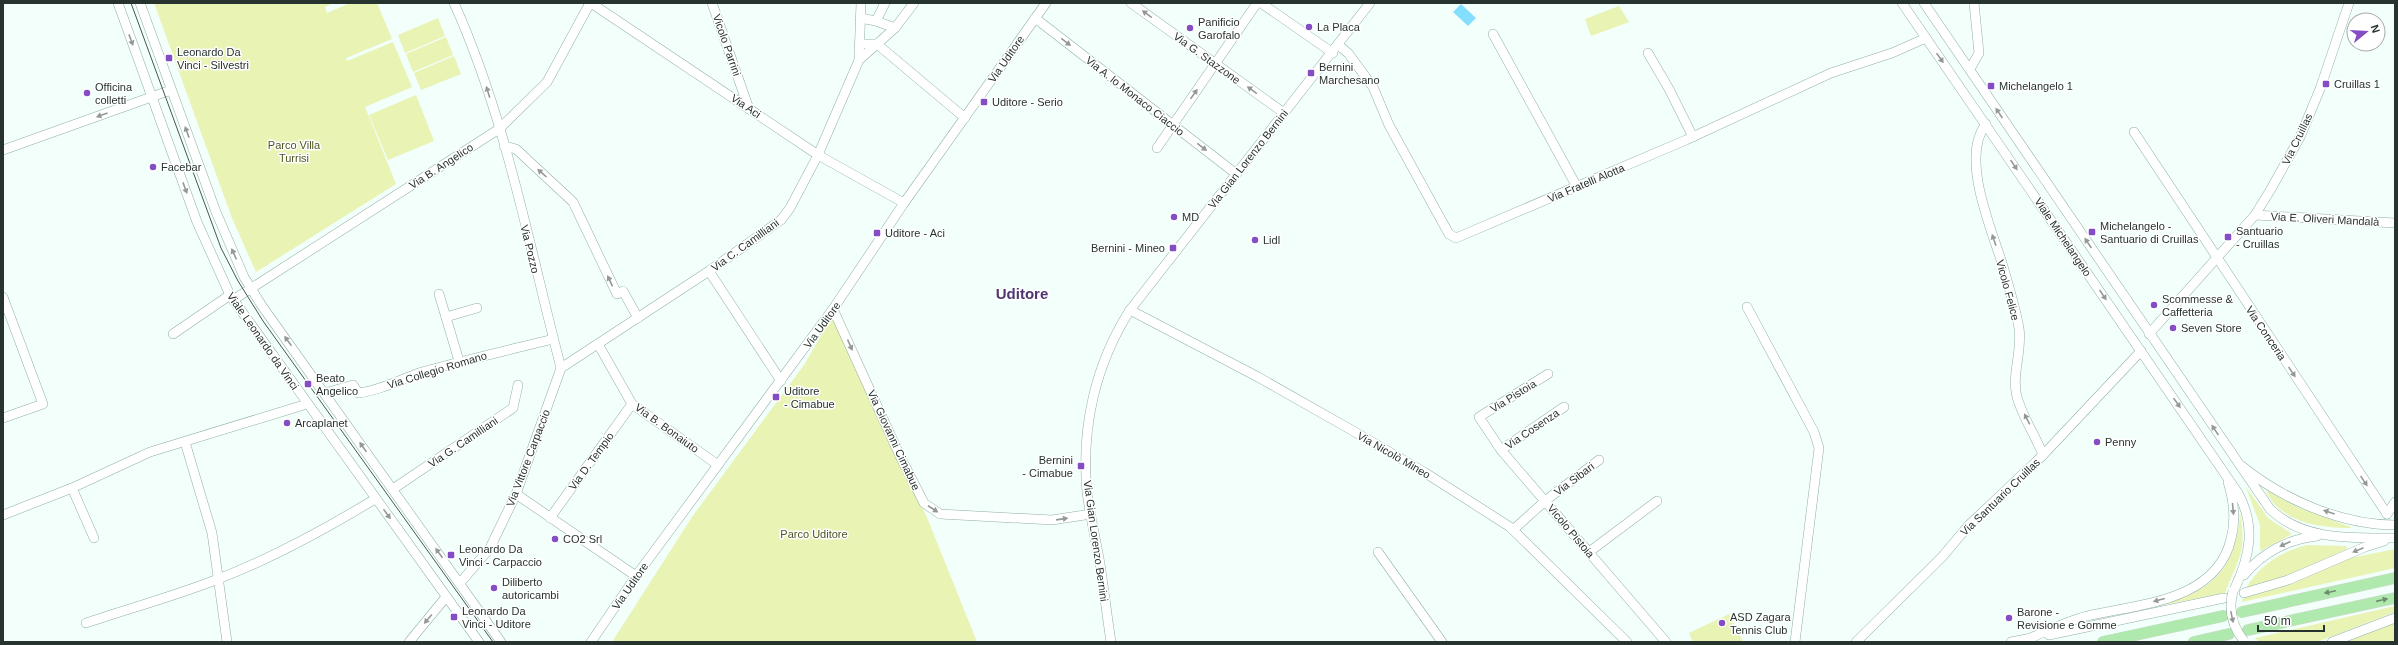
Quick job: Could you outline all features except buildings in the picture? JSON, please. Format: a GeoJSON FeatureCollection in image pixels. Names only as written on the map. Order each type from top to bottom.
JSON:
{"type":"FeatureCollection","features":[{"type":"Feature","properties":{"kind":"main road"},"geometry":{"type":"LineString","coordinates":[[2242,612],[2395,578]]}},
{"type":"Feature","properties":{"kind":"main road"},"geometry":{"type":"LineString","coordinates":[[2248,630],[2395,598]]}},
{"type":"Feature","properties":{"kind":"main road"},"geometry":{"type":"LineString","coordinates":[[2103,642],[2223,616]]}},
{"type":"Feature","properties":{"kind":"main road"},"geometry":{"type":"LineString","coordinates":[[2194,642],[2229,634]]}},
{"type":"Feature","properties":{"kind":"street","name":"Viale Leonardo da Vinci"},"geometry":{"type":"LineString","coordinates":[[118,3],[197,222],[232,298],[479,642]]}},
{"type":"Feature","properties":{"kind":"street","name":"Viale Leonardo da Vinci"},"geometry":{"type":"LineString","coordinates":[[140,3],[218,218],[251,288],[501,642]]}},
{"type":"Feature","properties":{"kind":"street","name":"Via Pozzo"},"geometry":{"type":"LineString","coordinates":[[454,3],[478,58],[504,146],[561,368]]}},
{"type":"Feature","properties":{"kind":"street","name":"Via B. Angelico"},"geometry":{"type":"LineString","coordinates":[[173,334],[251,288],[499,129],[547,82],[590,3]]}},
{"type":"Feature","properties":{"kind":"street","name":"Via Aci"},"geometry":{"type":"LineString","coordinates":[[590,3],[818,154],[904,203]]}},
{"type":"Feature","properties":{"kind":"street","name":"Vicolo Parrini"},"geometry":{"type":"LineString","coordinates":[[712,3],[749,109]]}},
{"type":"Feature","properties":{"kind":"street"},"geometry":{"type":"LineString","coordinates":[[859,60],[861,3]]}},
{"type":"Feature","properties":{"kind":"street"},"geometry":{"type":"LineString","coordinates":[[876,21],[885,3]]}},
{"type":"Feature","properties":{"kind":"street"},"geometry":{"type":"LineString","coordinates":[[859,60],[895,28],[914,3]]}},
{"type":"Feature","properties":{"kind":"street"},"geometry":{"type":"LineString","coordinates":[[1037,16],[1040,3]]}},
{"type":"Feature","properties":{"kind":"street","name":"Via Uditore"},"geometry":{"type":"LineString","coordinates":[[591,642],[636,576],[834,309],[904,203],[1046,3]]}},
{"type":"Feature","properties":{"kind":"street","name":"Via G. Stazzone"},"geometry":{"type":"LineString","coordinates":[[1131,3],[1284,113]]}},
{"type":"Feature","properties":{"kind":"street"},"geometry":{"type":"LineString","coordinates":[[1156,148],[1257,3]]}},
{"type":"Feature","properties":{"kind":"street"},"geometry":{"type":"LineString","coordinates":[[1261,3],[1335,49]]}},
{"type":"Feature","properties":{"kind":"street","name":"Viale Michelangelo"},"geometry":{"type":"LineString","coordinates":[[1902,3],[2224,471],[2243,502],[2250,527],[2248,553],[2234,589],[2230,605],[2232,619],[2237,631],[2245,642]]}},
{"type":"Feature","properties":{"kind":"street","name":"Viale Michelangelo"},"geometry":{"type":"LineString","coordinates":[[1924,3],[2264,502],[2277,516],[2300,529],[2322,535]]}},
{"type":"Feature","properties":{"kind":"street"},"geometry":{"type":"LineString","coordinates":[[1970,69],[1979,53],[1974,3]]}},
{"type":"Feature","properties":{"kind":"street","name":"Via Cruillas"},"geometry":{"type":"LineString","coordinates":[[2216,258],[2255,215],[2300,137],[2320,89],[2349,3]]}},
{"type":"Feature","properties":{"kind":"street","name":"Via Gian Lorenzo Bernini"},"geometry":{"type":"LineString","coordinates":[[1111,642],[1091,514],[1086,468],[1090,414],[1098,374],[1117,330],[1130,310],[1235,173],[1335,49],[1368,4]]}},
{"type":"Feature","properties":{"kind":"street","name":"Via A. lo Monaco Ciaccio"},"geometry":{"type":"LineString","coordinates":[[1037,16],[1235,173]]}},
{"type":"Feature","properties":{"kind":"street"},"geometry":{"type":"LineString","coordinates":[[860,18],[876,21],[895,28]]}},
{"type":"Feature","properties":{"kind":"street"},"geometry":{"type":"LineString","coordinates":[[1493,34],[1576,187]]}},
{"type":"Feature","properties":{"kind":"street","name":"Via Fratelli Alotta"},"geometry":{"type":"LineString","coordinates":[[1335,49],[1348,53],[1373,87],[1389,125],[1451,236],[1459,237],[1693,137],[1831,73],[1892,52],[1926,38]]}},
{"type":"Feature","properties":{"kind":"street"},"geometry":{"type":"LineString","coordinates":[[859,44],[877,44],[965,118]]}},
{"type":"Feature","properties":{"kind":"street"},"geometry":{"type":"LineString","coordinates":[[1648,53],[1669,89],[1693,137]]}},
{"type":"Feature","properties":{"kind":"street","name":"Via C. Camilliani"},"geometry":{"type":"LineString","coordinates":[[561,368],[709,271],[781,220],[790,208],[818,154],[859,60]]}},
{"type":"Feature","properties":{"kind":"street"},"geometry":{"type":"LineString","coordinates":[[3,150],[172,90]]}},
{"type":"Feature","properties":{"kind":"street","name":"Vicolo Felice"},"geometry":{"type":"LineString","coordinates":[[1986,124],[1979,132],[1977,141],[1977,179],[1981,204],[2002,262],[2019,330],[2014,382],[2018,402],[2043,455]]}},
{"type":"Feature","properties":{"kind":"street","name":"Via Conceria"},"geometry":{"type":"LineString","coordinates":[[2134,132],[2216,258],[2387,514]]}},
{"type":"Feature","properties":{"kind":"street"},"geometry":{"type":"LineString","coordinates":[[504,146],[516,149],[573,202],[617,294],[624,291],[638,318]]}},
{"type":"Feature","properties":{"kind":"street","name":"Via E. Oliveri Mandalà"},"geometry":{"type":"LineString","coordinates":[[2255,215],[2395,222]]}},
{"type":"Feature","properties":{"kind":"street"},"geometry":{"type":"LineString","coordinates":[[2149,334],[2216,258]]}},
{"type":"Feature","properties":{"kind":"street"},"geometry":{"type":"LineString","coordinates":[[709,271],[781,380]]}},
{"type":"Feature","properties":{"kind":"street"},"geometry":{"type":"LineString","coordinates":[[439,294],[459,361]]}},
{"type":"Feature","properties":{"kind":"street"},"geometry":{"type":"LineString","coordinates":[[3,297],[43,404],[3,418]]}},
{"type":"Feature","properties":{"kind":"street"},"geometry":{"type":"LineString","coordinates":[[1748,307],[1814,432],[1819,448],[1795,642]]}},
{"type":"Feature","properties":{"kind":"street"},"geometry":{"type":"LineString","coordinates":[[446,317],[477,308]]}},
{"type":"Feature","properties":{"kind":"street","name":"Via Giovanni Cimabue"},"geometry":{"type":"LineString","coordinates":[[834,309],[900,456],[924,503],[940,514],[1052,520],[1091,514]]}},
{"type":"Feature","properties":{"kind":"street","name":"Via Nicolò Mineo"},"geometry":{"type":"LineString","coordinates":[[1130,310],[1258,377],[1398,456],[1513,530],[1627,642]]}},
{"type":"Feature","properties":{"kind":"street","name":"Via Collegio Romano"},"geometry":{"type":"LineString","coordinates":[[325,393],[353,385],[358,392],[368,392],[407,377],[459,361],[553,339]]}},
{"type":"Feature","properties":{"kind":"street","name":"Via B. Bonaiuto"},"geometry":{"type":"LineString","coordinates":[[598,344],[632,404],[718,465]]}},
{"type":"Feature","properties":{"kind":"street","name":"Via Santuario Cruillas"},"geometry":{"type":"LineString","coordinates":[[1856,642],[1942,557],[1969,525],[2043,455],[2141,351]]}},
{"type":"Feature","properties":{"kind":"street","name":"Via Vittore Carpaccio"},"geometry":{"type":"LineString","coordinates":[[460,583],[490,548],[516,494],[561,368]]}},
{"type":"Feature","properties":{"kind":"street","name":"Via Pistoia"},"geometry":{"type":"LineString","coordinates":[[1478,417],[1548,374]]}},
{"type":"Feature","properties":{"kind":"street","name":"Via G. Camilliani"},"geometry":{"type":"LineString","coordinates":[[393,489],[513,408],[518,385]]}},
{"type":"Feature","properties":{"kind":"street"},"geometry":{"type":"LineString","coordinates":[[3,514],[72,488],[150,452],[307,404]]}},
{"type":"Feature","properties":{"kind":"street","name":"Via D. Tempio"},"geometry":{"type":"LineString","coordinates":[[550,518],[632,404]]}},
{"type":"Feature","properties":{"kind":"street","name":"Via Cosenza"},"geometry":{"type":"LineString","coordinates":[[1501,450],[1564,408]]}},
{"type":"Feature","properties":{"kind":"street","name":"Vicolo Pistoia"},"geometry":{"type":"LineString","coordinates":[[1478,417],[1501,450],[1666,642]]}},
{"type":"Feature","properties":{"kind":"street"},"geometry":{"type":"LineString","coordinates":[[185,442],[212,533],[227,642]]}},
{"type":"Feature","properties":{"kind":"street","name":"Via Sibari"},"geometry":{"type":"LineString","coordinates":[[1513,530],[1545,501],[1599,460]]}},
{"type":"Feature","properties":{"kind":"street"},"geometry":{"type":"LineString","coordinates":[[2237,462],[2260,480],[2301,502],[2336,515],[2391,525]]}},
{"type":"Feature","properties":{"kind":"street"},"geometry":{"type":"LineString","coordinates":[[2028,638],[2085,616],[2172,596],[2204,581],[2224,557],[2232,534],[2233,505],[2224,471]]}},
{"type":"Feature","properties":{"kind":"street"},"geometry":{"type":"LineString","coordinates":[[72,488],[94,538]]}},
{"type":"Feature","properties":{"kind":"street"},"geometry":{"type":"LineString","coordinates":[[516,494],[636,576]]}},
{"type":"Feature","properties":{"kind":"street"},"geometry":{"type":"LineString","coordinates":[[86,623],[218,579],[245,568],[339,521],[375,498]]}},
{"type":"Feature","properties":{"kind":"street"},"geometry":{"type":"LineString","coordinates":[[1589,552],[1657,501]]}},
{"type":"Feature","properties":{"kind":"street"},"geometry":{"type":"LineString","coordinates":[[2391,525],[2387,514],[2395,502]]}},
{"type":"Feature","properties":{"kind":"street"},"geometry":{"type":"LineString","coordinates":[[2234,589],[2249,569],[2272,551],[2298,539],[2322,535],[2395,539]]}},
{"type":"Feature","properties":{"kind":"street"},"geometry":{"type":"LineString","coordinates":[[2244,593],[2288,580],[2365,547],[2395,539]]}},
{"type":"Feature","properties":{"kind":"street"},"geometry":{"type":"LineString","coordinates":[[1378,552],[1442,642]]}},
{"type":"Feature","properties":{"kind":"street"},"geometry":{"type":"LineString","coordinates":[[409,642],[446,597]]}},
{"type":"Feature","properties":{"kind":"street"},"geometry":{"type":"LineString","coordinates":[[2011,642],[2086,628],[2224,598]]}},
{"type":"Feature","properties":{"kind":"street"},"geometry":{"type":"LineString","coordinates":[[2332,642],[2395,618]]}},
{"type":"Feature","properties":{"kind":"green space","name":"Parco Villa Turrisi"},"geometry":{"type":"Polygon","coordinates":[[[154,3],[333,3],[325,7],[327,13],[350,3],[377,3],[392,39],[346,58],[347,61],[393,42],[412,87],[365,107],[396,184],[256,272],[232,218],[154,3]]]}},
{"type":"Feature","properties":{"kind":"green space"},"geometry":{"type":"Polygon","coordinates":[[[1619,6],[1629,22],[1591,36],[1585,19],[1619,6]]]}},
{"type":"Feature","properties":{"kind":"green space"},"geometry":{"type":"Polygon","coordinates":[[[438,18],[445,36],[405,53],[398,35],[438,18]]]}},
{"type":"Feature","properties":{"kind":"green space"},"geometry":{"type":"Polygon","coordinates":[[[446,37],[453,55],[413,72],[406,54],[446,37]]]}},
{"type":"Feature","properties":{"kind":"green space"},"geometry":{"type":"Polygon","coordinates":[[[454,56],[461,74],[421,90],[414,73],[454,56]]]}},
{"type":"Feature","properties":{"kind":"green space"},"geometry":{"type":"Polygon","coordinates":[[[416,95],[434,141],[388,160],[369,115],[416,95]]]}},
{"type":"Feature","properties":{"kind":"green space","name":"Parco Uditore"},"geometry":{"type":"Polygon","coordinates":[[[832,317],[897,460],[926,515],[977,642],[612,642],[692,517],[804,365],[832,317]]]}},
{"type":"Feature","properties":{"kind":"green space"},"geometry":{"type":"Polygon","coordinates":[[[2246,487],[2268,518],[2292,534],[2260,551],[2260,525],[2246,487]]]}},
{"type":"Feature","properties":{"kind":"green space"},"geometry":{"type":"Polygon","coordinates":[[[2266,490],[2299,508],[2351,527],[2326,527],[2302,521],[2290,516],[2272,501],[2266,490]]]}},
{"type":"Feature","properties":{"kind":"green space"},"geometry":{"type":"Polygon","coordinates":[[[2240,513],[2242,547],[2225,593],[2157,606],[2192,594],[2206,586],[2217,576],[2226,564],[2233,550],[2238,533],[2240,513]]]}},
{"type":"Feature","properties":{"kind":"green space"},"geometry":{"type":"Polygon","coordinates":[[[2307,545],[2346,546],[2347,549],[2293,574],[2246,588],[2264,566],[2272,560],[2288,551],[2307,545]]]}},
{"type":"Feature","properties":{"kind":"green space"},"geometry":{"type":"Polygon","coordinates":[[[2395,549],[2395,568],[2242,602],[2243,598],[2291,584],[2351,558],[2395,549]]]}},
{"type":"Feature","properties":{"kind":"green space"},"geometry":{"type":"Polygon","coordinates":[[[2395,606],[2395,612],[2317,642],[2259,642],[2255,638],[2395,606]]]}},
{"type":"Feature","properties":{"kind":"green space","name":"ASD Zagara Tennis Club"},"geometry":{"type":"Polygon","coordinates":[[[1729,614],[1743,642],[1693,642],[1689,633],[1729,614]]]}},
{"type":"Feature","properties":{"kind":"green space"},"geometry":{"type":"Polygon","coordinates":[[[2395,623],[2395,642],[2345,642],[2395,623]]]}},
{"type":"Feature","properties":{"kind":"water"},"geometry":{"type":"Polygon","coordinates":[[[1461,4],[1476,18],[1468,26],[1453,12],[1461,4]]]}},
{"type":"Feature","properties":{"kind":"tram line"},"geometry":{"type":"LineString","coordinates":[[131,3],[221,248],[238,281],[263,321],[493,642]]}},
{"type":"Feature","properties":{"kind":"place","name":"La Placa"},"geometry":{"type":"Point","coordinates":[1309,27]}},
{"type":"Feature","properties":{"kind":"place","name":"Panificio Garofalo"},"geometry":{"type":"Point","coordinates":[1190,28]}},
{"type":"Feature","properties":{"kind":"place","name":"Leonardo Da Vinci - Silvestri"},"geometry":{"type":"Point","coordinates":[169,58]}},
{"type":"Feature","properties":{"kind":"place","name":"Bernini Marchesano"},"geometry":{"type":"Point","coordinates":[1311,73]}},
{"type":"Feature","properties":{"kind":"place","name":"Cruillas 1"},"geometry":{"type":"Point","coordinates":[2326,84]}},
{"type":"Feature","properties":{"kind":"place","name":"Michelangelo 1"},"geometry":{"type":"Point","coordinates":[1991,86]}},
{"type":"Feature","properties":{"kind":"place","name":"Officina colletti"},"geometry":{"type":"Point","coordinates":[87,93]}},
{"type":"Feature","properties":{"kind":"place","name":"Uditore - Serio"},"geometry":{"type":"Point","coordinates":[984,102]}},
{"type":"Feature","properties":{"kind":"place","name":"Facebar"},"geometry":{"type":"Point","coordinates":[153,167]}},
{"type":"Feature","properties":{"kind":"place","name":"MD"},"geometry":{"type":"Point","coordinates":[1174,217]}},
{"type":"Feature","properties":{"kind":"place","name":"Michelangelo - Santuario di Cruillas"},"geometry":{"type":"Point","coordinates":[2092,232]}},
{"type":"Feature","properties":{"kind":"place","name":"Uditore - Aci"},"geometry":{"type":"Point","coordinates":[877,233]}},
{"type":"Feature","properties":{"kind":"place","name":"Santuario - Cruillas"},"geometry":{"type":"Point","coordinates":[2228,237]}},
{"type":"Feature","properties":{"kind":"place","name":"Lidl"},"geometry":{"type":"Point","coordinates":[1255,240]}},
{"type":"Feature","properties":{"kind":"place","name":"Bernini - Mineo"},"geometry":{"type":"Point","coordinates":[1173,248]}},
{"type":"Feature","properties":{"kind":"place","name":"Scommesse & Caffetteria"},"geometry":{"type":"Point","coordinates":[2154,305]}},
{"type":"Feature","properties":{"kind":"place","name":"Seven Store"},"geometry":{"type":"Point","coordinates":[2173,328]}},
{"type":"Feature","properties":{"kind":"place","name":"Beato Angelico"},"geometry":{"type":"Point","coordinates":[308,384]}},
{"type":"Feature","properties":{"kind":"place","name":"Uditore - Cimabue"},"geometry":{"type":"Point","coordinates":[776,397]}},
{"type":"Feature","properties":{"kind":"place","name":"Arcaplanet"},"geometry":{"type":"Point","coordinates":[287,423]}},
{"type":"Feature","properties":{"kind":"place","name":"Penny"},"geometry":{"type":"Point","coordinates":[2097,442]}},
{"type":"Feature","properties":{"kind":"place","name":"Bernini - Cimabue"},"geometry":{"type":"Point","coordinates":[1081,466]}},
{"type":"Feature","properties":{"kind":"place","name":"CO2 Srl"},"geometry":{"type":"Point","coordinates":[555,539]}},
{"type":"Feature","properties":{"kind":"place","name":"Leonardo Da Vinci - Carpaccio"},"geometry":{"type":"Point","coordinates":[451,555]}},
{"type":"Feature","properties":{"kind":"place","name":"Diliberto autoricambi"},"geometry":{"type":"Point","coordinates":[494,588]}},
{"type":"Feature","properties":{"kind":"place","name":"Leonardo Da Vinci - Uditore"},"geometry":{"type":"Point","coordinates":[454,617]}},
{"type":"Feature","properties":{"kind":"place","name":"Barone - Revisione e Gomme"},"geometry":{"type":"Point","coordinates":[2009,618]}},
{"type":"Feature","properties":{"kind":"place","name":"ASD Zagara Tennis Club"},"geometry":{"type":"Point","coordinates":[1722,623]}},
{"type":"Feature","properties":{"kind":"district","name":"Uditore"},"geometry":{"type":"Point","coordinates":[1022,294]}}]}
